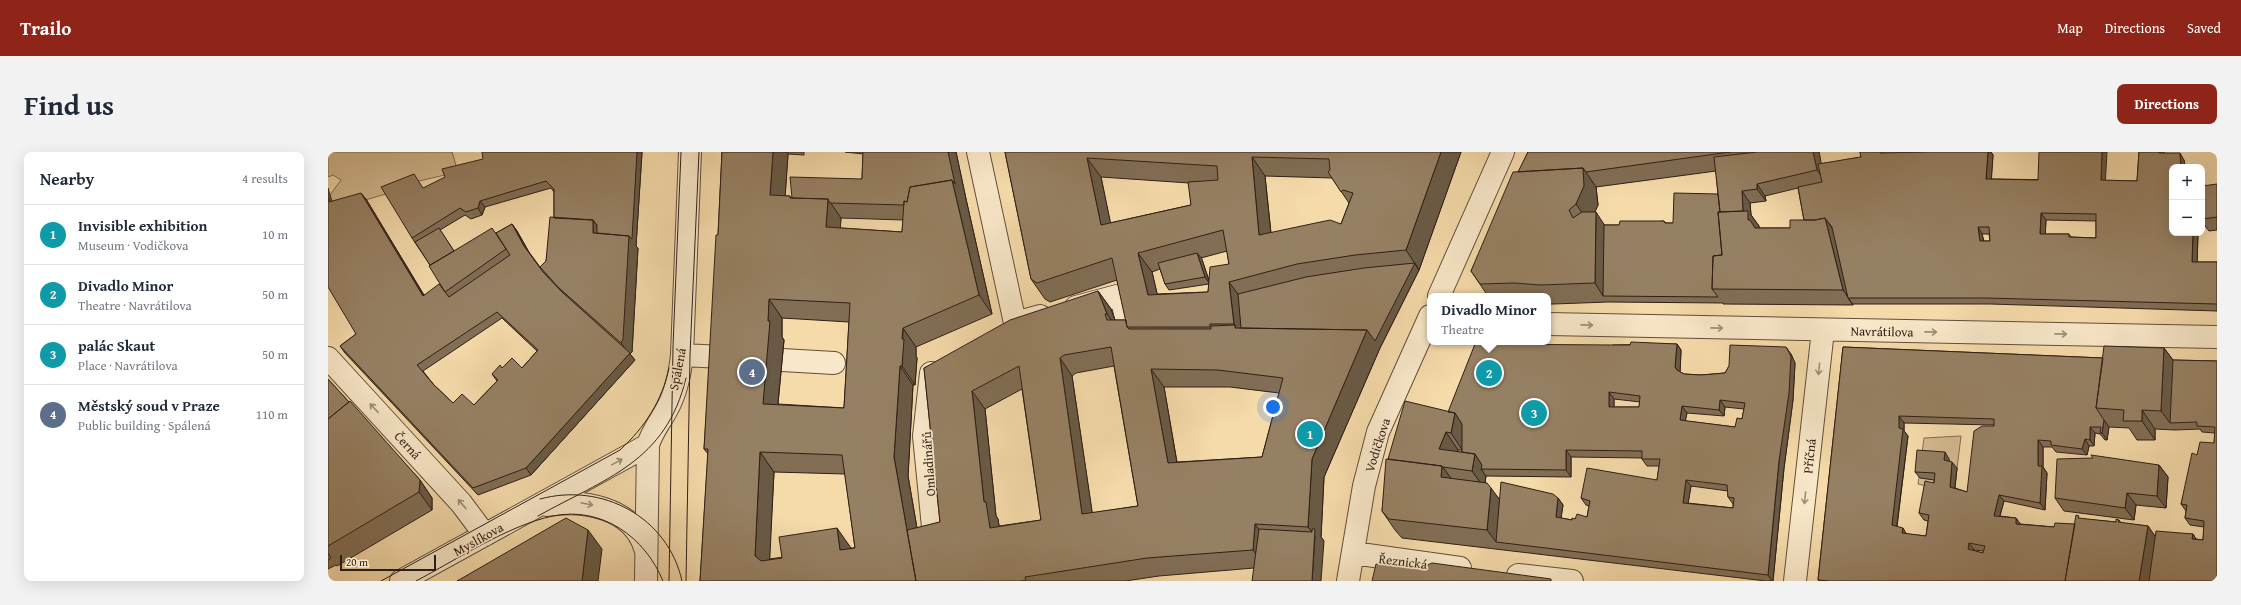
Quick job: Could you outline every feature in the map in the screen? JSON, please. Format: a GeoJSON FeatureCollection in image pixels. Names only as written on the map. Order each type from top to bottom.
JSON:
{"type":"FeatureCollection","features":[{"type":"Feature","properties":{"kind":"street","name":"Spálená"},"geometry":{"type":"LineString","coordinates":[[646,581],[648,445],[650,437],[668,408],[674,392],[682,355],[690,152]]}},
{"type":"Feature","properties":{"kind":"street"},"geometry":{"type":"LineString","coordinates":[[978,152],[1015,323]]}},
{"type":"Feature","properties":{"kind":"street"},"geometry":{"type":"LineString","coordinates":[[1440,293],[1503,152]]}},
{"type":"Feature","properties":{"kind":"street"},"geometry":{"type":"LineString","coordinates":[[994,332],[1015,323],[1120,295],[1127,324]]}},
{"type":"Feature","properties":{"kind":"street","name":"Vodičkova"},"geometry":{"type":"LineString","coordinates":[[1348,581],[1364,486],[1378,432],[1427,324]]}},
{"type":"Feature","properties":{"kind":"street","name":"Navrátilova"},"geometry":{"type":"LineString","coordinates":[[1551,324],[2217,337]]}},
{"type":"Feature","properties":{"kind":"street","name":"Příčná"},"geometry":{"type":"LineString","coordinates":[[1795,581],[1823,330]]}},
{"type":"Feature","properties":{"kind":"street"},"geometry":{"type":"LineString","coordinates":[[682,355],[723,357]]}},
{"type":"Feature","properties":{"kind":"street","name":"Černá"},"geometry":{"type":"LineString","coordinates":[[328,358],[461,503],[485,535]]}},
{"type":"Feature","properties":{"kind":"street","name":"Omladinářů"},"geometry":{"type":"LineString","coordinates":[[934,537],[924,436],[932,365],[946,358]]}},
{"type":"Feature","properties":{"kind":"street"},"geometry":{"type":"LineString","coordinates":[[782,360],[834,363]]}},
{"type":"Feature","properties":{"kind":"street","name":"Myslíkova"},"geometry":{"type":"LineString","coordinates":[[401,581],[648,445]]}},
{"type":"Feature","properties":{"kind":"street","name":"Myslíkova"},"geometry":{"type":"LineString","coordinates":[[534,508],[563,503],[579,503],[606,510],[619,515],[635,527],[640,533],[646,551]]}},
{"type":"Feature","properties":{"kind":"street","name":"Řeznická"},"geometry":{"type":"LineString","coordinates":[[1353,553],[1385,559],[1478,570]]}},
{"type":"Feature","properties":{"kind":"street"},"geometry":{"type":"LineString","coordinates":[[1501,573],[1572,581]]}},
{"type":"Feature","properties":{"kind":"shaded area"},"geometry":{"type":"Polygon","coordinates":[[[328,152],[452,152],[458,172],[419,181],[386,194],[334,209],[330,195],[341,180],[333,175],[328,177],[328,152]]]}},
{"type":"Feature","properties":{"kind":"shaded area"},"geometry":{"type":"Polygon","coordinates":[[[1961,436],[1954,493],[1918,484],[1924,438],[1961,436]]]}},
{"type":"Feature","properties":{"kind":"building"},"geometry":{"type":"Polygon","coordinates":[[[482,152],[637,152],[632,239],[629,236],[597,233],[597,225],[593,220],[554,218],[554,189],[546,181],[480,201],[478,208],[466,212],[460,208],[412,238],[381,187],[414,174],[423,188],[445,177],[442,169],[483,159],[482,152]]]}},
{"type":"Feature","properties":{"kind":"building"},"geometry":{"type":"Polygon","coordinates":[[[722,152],[773,152],[770,195],[790,196],[790,198],[828,199],[826,227],[902,232],[904,201],[907,202],[910,187],[952,180],[979,295],[903,328],[902,339],[904,339],[902,366],[900,366],[894,457],[916,581],[700,581],[708,449],[704,449],[716,235],[718,235],[722,152]],[[769,299],[768,321],[770,321],[763,404],[844,408],[850,303],[769,299]],[[760,452],[755,556],[761,561],[782,558],[779,537],[837,528],[840,550],[855,548],[842,455],[760,452]]]}},
{"type":"Feature","properties":{"kind":"building"},"geometry":{"type":"Polygon","coordinates":[[[863,152],[948,152],[955,184],[952,180],[910,187],[907,202],[904,201],[904,205],[830,203],[828,199],[792,198],[790,177],[862,179],[863,152]]]}},
{"type":"Feature","properties":{"kind":"building"},"geometry":{"type":"Polygon","coordinates":[[[1005,152],[1441,152],[1406,250],[1355,255],[1297,264],[1229,282],[1234,324],[1210,324],[1210,327],[1127,327],[1112,258],[1037,283],[1031,279],[1005,152]],[[1252,157],[1259,235],[1330,220],[1341,224],[1353,193],[1343,190],[1341,192],[1328,172],[1330,170],[1329,159],[1252,157]],[[1087,158],[1101,225],[1191,205],[1188,182],[1218,180],[1217,166],[1087,158]],[[1223,230],[1138,253],[1148,295],[1208,292],[1210,267],[1229,264],[1223,230]]]}},
{"type":"Feature","properties":{"kind":"building"},"geometry":{"type":"Polygon","coordinates":[[[1528,152],[1730,152],[1586,172],[1583,168],[1518,172],[1528,152]]]}},
{"type":"Feature","properties":{"kind":"building"},"geometry":{"type":"Polygon","coordinates":[[[1757,152],[1813,152],[1817,170],[1757,184],[1757,189],[1742,191],[1743,211],[1720,212],[1714,157],[1757,152]]]}},
{"type":"Feature","properties":{"kind":"building"},"geometry":{"type":"Polygon","coordinates":[[[1860,152],[1988,152],[1986,179],[2038,180],[2039,152],[2102,152],[2101,180],[2137,181],[2139,152],[2180,153],[2181,164],[2169,164],[2169,236],[2193,236],[2192,262],[2217,262],[2217,304],[1985,298],[1848,298],[1832,227],[1825,218],[1804,220],[1798,187],[1822,182],[1818,164],[1861,157],[1860,152]],[[2041,213],[2040,234],[2069,234],[2069,237],[2096,238],[2096,214],[2041,213]],[[1978,227],[1980,241],[1990,241],[1989,227],[1978,227]]]}},
{"type":"Feature","properties":{"kind":"building"},"geometry":{"type":"Polygon","coordinates":[[[1583,168],[1584,186],[1576,204],[1569,210],[1573,218],[1582,212],[1596,212],[1595,283],[1540,285],[1514,283],[1480,284],[1471,271],[1513,172],[1583,168]]]}},
{"type":"Feature","properties":{"kind":"building"},"geometry":{"type":"Polygon","coordinates":[[[2217,184],[2217,217],[2205,219],[2205,186],[2217,184]]]}},
{"type":"Feature","properties":{"kind":"building"},"geometry":{"type":"Polygon","coordinates":[[[361,193],[423,296],[439,284],[449,297],[510,255],[496,233],[512,224],[524,246],[543,272],[562,292],[630,353],[526,468],[473,488],[340,346],[356,334],[328,287],[328,198],[329,202],[361,193]],[[497,312],[417,365],[434,385],[453,403],[462,394],[474,405],[498,380],[492,374],[500,365],[502,368],[512,358],[522,368],[538,350],[497,312]]]}},
{"type":"Feature","properties":{"kind":"building"},"geometry":{"type":"Polygon","coordinates":[[[1674,193],[1718,194],[1722,255],[1713,256],[1712,289],[1718,297],[1603,296],[1604,225],[1619,225],[1620,221],[1664,221],[1665,223],[1673,223],[1674,193]]]}},
{"type":"Feature","properties":{"kind":"building"},"geometry":{"type":"Polygon","coordinates":[[[1748,211],[1748,220],[1750,220],[1755,228],[1790,228],[1790,220],[1815,220],[1825,218],[1843,290],[1712,289],[1713,256],[1722,255],[1718,212],[1748,211]]]}},
{"type":"Feature","properties":{"kind":"building"},"geometry":{"type":"Polygon","coordinates":[[[550,217],[593,220],[593,233],[629,236],[623,339],[621,343],[558,287],[540,267],[546,261],[550,217]]]}},
{"type":"Feature","properties":{"kind":"building"},"geometry":{"type":"Polygon","coordinates":[[[439,228],[454,251],[430,265],[415,242],[439,228]]]}},
{"type":"Feature","properties":{"kind":"building"},"geometry":{"type":"Polygon","coordinates":[[[492,228],[506,249],[445,292],[429,266],[492,228]]]}},
{"type":"Feature","properties":{"kind":"building"},"geometry":{"type":"Polygon","coordinates":[[[1197,253],[1205,277],[1165,284],[1158,263],[1197,253]]]}},
{"type":"Feature","properties":{"kind":"building"},"geometry":{"type":"Polygon","coordinates":[[[1415,263],[1375,341],[1367,330],[1241,328],[1238,294],[1306,277],[1364,268],[1415,263]]]}},
{"type":"Feature","properties":{"kind":"building"},"geometry":{"type":"Polygon","coordinates":[[[1098,291],[1107,314],[1105,314],[1107,320],[1126,320],[1127,327],[1129,329],[1211,329],[1211,326],[1235,325],[1235,328],[1367,330],[1312,459],[1308,527],[1255,524],[1253,550],[1147,558],[1025,577],[1026,580],[1021,581],[916,581],[907,530],[940,522],[924,368],[1010,320],[1098,291]],[[1111,347],[1064,355],[1060,358],[1082,514],[1138,506],[1111,347]],[[1019,366],[972,391],[984,502],[986,502],[990,528],[1041,520],[1019,366]],[[1151,369],[1168,463],[1262,457],[1283,378],[1218,370],[1151,369]]]}},
{"type":"Feature","properties":{"kind":"building"},"geometry":{"type":"Polygon","coordinates":[[[1631,342],[1677,344],[1675,367],[1677,370],[1684,374],[1701,375],[1725,373],[1729,366],[1730,345],[1786,347],[1791,356],[1789,393],[1779,461],[1768,575],[1496,542],[1501,482],[1553,494],[1558,498],[1556,517],[1572,520],[1572,518],[1575,519],[1577,514],[1587,517],[1590,501],[1581,498],[1587,468],[1657,480],[1660,459],[1642,459],[1642,451],[1566,450],[1566,470],[1481,469],[1482,465],[1475,454],[1462,452],[1462,424],[1455,413],[1448,412],[1475,345],[1630,345],[1631,342]],[[1609,392],[1609,407],[1639,407],[1640,396],[1609,392]],[[1720,400],[1719,410],[1682,406],[1680,420],[1735,427],[1737,418],[1742,419],[1745,403],[1720,400]],[[1686,480],[1683,503],[1733,508],[1734,498],[1728,497],[1727,485],[1686,480]]]}},
{"type":"Feature","properties":{"kind":"building"},"geometry":{"type":"Polygon","coordinates":[[[2104,346],[2164,348],[2161,411],[2142,410],[2142,421],[2123,421],[2124,410],[2096,408],[2104,346]]]}},
{"type":"Feature","properties":{"kind":"building"},"geometry":{"type":"Polygon","coordinates":[[[1843,347],[2103,358],[2096,408],[2104,420],[2102,433],[2100,433],[2101,427],[2090,427],[2090,440],[2085,439],[2082,449],[2051,445],[2051,441],[2038,440],[2038,466],[2042,466],[2040,503],[1999,495],[1994,516],[2016,518],[2016,524],[2054,527],[2055,523],[2075,524],[2065,581],[1818,580],[1843,347]],[[1899,416],[1899,428],[1903,429],[1892,525],[1903,528],[1902,533],[1926,536],[1929,515],[1919,513],[1925,481],[1934,483],[1935,473],[1915,472],[1917,450],[1945,452],[1944,460],[1952,462],[1950,487],[1967,492],[1974,431],[1982,426],[1994,426],[1994,419],[1899,416]],[[1969,543],[1968,549],[1983,553],[1985,546],[1969,543]]]}},
{"type":"Feature","properties":{"kind":"building"},"geometry":{"type":"Polygon","coordinates":[[[2173,360],[2217,361],[2217,581],[2149,581],[2156,531],[2193,534],[2192,539],[2203,540],[2204,521],[2185,518],[2187,505],[2181,504],[2192,453],[2197,455],[2200,442],[2214,443],[2215,427],[2197,426],[2197,422],[2170,423],[2173,360]]]}},
{"type":"Feature","properties":{"kind":"building"},"geometry":{"type":"Polygon","coordinates":[[[328,379],[349,402],[328,419],[328,379]]]}},
{"type":"Feature","properties":{"kind":"building"},"geometry":{"type":"Polygon","coordinates":[[[350,401],[420,480],[419,492],[328,546],[328,419],[350,401]]]}},
{"type":"Feature","properties":{"kind":"building"},"geometry":{"type":"Polygon","coordinates":[[[1405,401],[1455,413],[1451,433],[1446,432],[1439,449],[1475,454],[1472,471],[1388,459],[1405,401]]]}},
{"type":"Feature","properties":{"kind":"building"},"geometry":{"type":"Polygon","coordinates":[[[2091,455],[2159,465],[2157,496],[2127,493],[2125,508],[2055,498],[2057,459],[2093,458],[2091,455]]]}},
{"type":"Feature","properties":{"kind":"building"},"geometry":{"type":"Polygon","coordinates":[[[1386,459],[1442,466],[1441,477],[1487,483],[1491,488],[1487,530],[1389,519],[1382,511],[1386,459]]]}},
{"type":"Feature","properties":{"kind":"building"},"geometry":{"type":"Polygon","coordinates":[[[2076,515],[2079,516],[2078,518],[2116,522],[2116,519],[2119,520],[2118,522],[2148,526],[2139,581],[2065,581],[2076,515]]]}},
{"type":"Feature","properties":{"kind":"building"},"geometry":{"type":"Polygon","coordinates":[[[566,518],[588,530],[582,581],[457,581],[471,573],[566,518]]]}},
{"type":"Feature","properties":{"kind":"building"},"geometry":{"type":"Polygon","coordinates":[[[1259,529],[1312,532],[1312,529],[1315,529],[1312,581],[1252,581],[1259,529]]]}},
{"type":"Feature","properties":{"kind":"building"},"geometry":{"type":"Polygon","coordinates":[[[328,553],[331,558],[328,560],[328,553]]]}},
{"type":"Feature","properties":{"kind":"building"},"geometry":{"type":"Polygon","coordinates":[[[1432,563],[1551,579],[1551,581],[1372,581],[1376,564],[1423,567],[1432,563]]]}},
{"type":"Feature","properties":{"kind":"tram line"},"geometry":{"type":"LineString","coordinates":[[669,581],[673,346],[681,152]]}},
{"type":"Feature","properties":{"kind":"tram line"},"geometry":{"type":"LineString","coordinates":[[686,581],[690,355],[699,152]]}},
{"type":"Feature","properties":{"kind":"tram line"},"geometry":{"type":"LineString","coordinates":[[381,581],[620,450],[645,423],[651,413],[662,392],[669,368]]}},
{"type":"Feature","properties":{"kind":"tram line"},"geometry":{"type":"LineString","coordinates":[[538,516],[609,478],[630,464],[648,449],[664,430],[677,406],[686,378]]}},
{"type":"Feature","properties":{"kind":"tram line"},"geometry":{"type":"LineString","coordinates":[[540,499],[563,495],[586,496],[608,501],[629,510],[647,522],[663,539],[674,558],[682,581]]}},
{"type":"Feature","properties":{"kind":"tram line"},"geometry":{"type":"LineString","coordinates":[[416,581],[483,544],[519,527],[553,516],[571,514],[588,516],[605,521],[620,528],[633,538],[645,551],[655,565],[663,581]]}},
{"type":"Feature","properties":{"kind":"place","name":"Městský soud v Praze"},"geometry":{"type":"Point","coordinates":[752,372]}},
{"type":"Feature","properties":{"kind":"place","name":"Divadlo Minor"},"geometry":{"type":"Point","coordinates":[1489,373]}},
{"type":"Feature","properties":{"kind":"place","name":"palác Skaut"},"geometry":{"type":"Point","coordinates":[1534,413]}},
{"type":"Feature","properties":{"kind":"place","name":"Invisible exhibition"},"geometry":{"type":"Point","coordinates":[1310,434]}}]}
